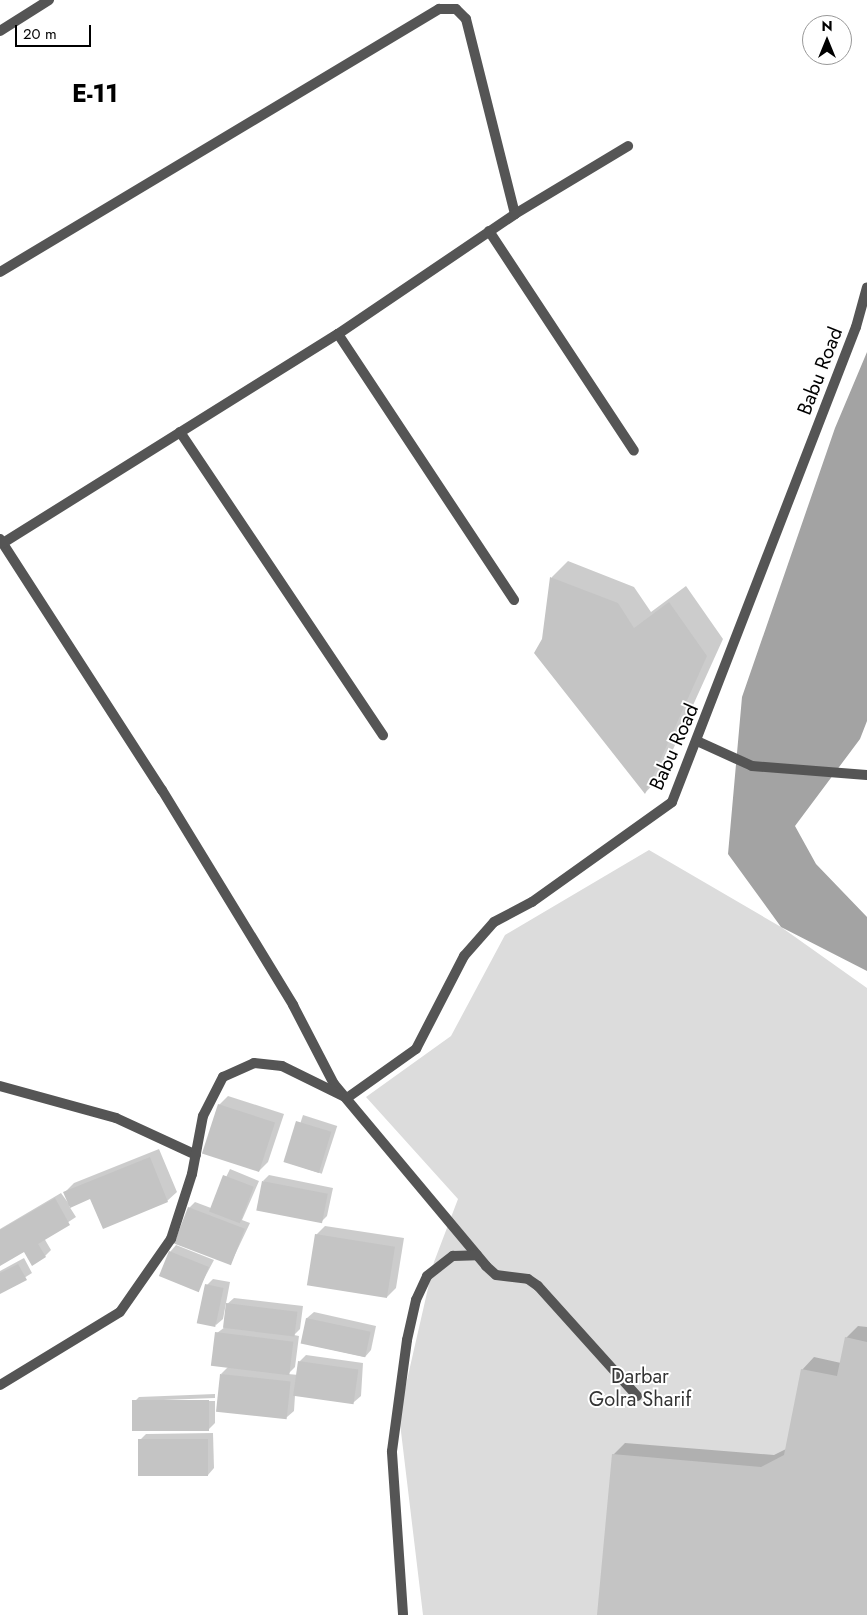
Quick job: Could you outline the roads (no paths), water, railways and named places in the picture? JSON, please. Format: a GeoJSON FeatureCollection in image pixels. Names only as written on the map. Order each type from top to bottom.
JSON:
{"type":"FeatureCollection","features":[{"type":"Feature","properties":{"kind":"street"},"geometry":{"type":"LineString","coordinates":[[0,31],[49,0]]}},
{"type":"Feature","properties":{"kind":"street"},"geometry":{"type":"LineString","coordinates":[[0,272],[439,9],[456,9],[466,19],[515,214]]}},
{"type":"Feature","properties":{"kind":"street"},"geometry":{"type":"LineString","coordinates":[[628,146],[515,214],[338,334],[1,541],[167,798],[294,1005],[334,1084],[347,1098],[392,1158],[496,1275],[528,1279],[538,1286],[637,1396]]}},
{"type":"Feature","properties":{"kind":"street"},"geometry":{"type":"LineString","coordinates":[[489,231],[634,451]]}},
{"type":"Feature","properties":{"kind":"street","name":"Babu Road"},"geometry":{"type":"LineString","coordinates":[[347,1098],[416,1049],[455,972],[494,922],[532,902],[672,802],[863,322],[867,287]]}},
{"type":"Feature","properties":{"kind":"street"},"geometry":{"type":"LineString","coordinates":[[338,334],[514,600]]}},
{"type":"Feature","properties":{"kind":"street"},"geometry":{"type":"LineString","coordinates":[[180,432],[383,735]]}},
{"type":"Feature","properties":{"kind":"street"},"geometry":{"type":"LineString","coordinates":[[697,741],[752,766],[867,775]]}},
{"type":"Feature","properties":{"kind":"street"},"geometry":{"type":"LineString","coordinates":[[0,1386],[120,1312],[171,1239],[196,1155],[203,1116],[223,1077],[254,1063],[282,1066],[347,1098]]}},
{"type":"Feature","properties":{"kind":"street"},"geometry":{"type":"LineString","coordinates":[[0,1086],[116,1118],[196,1155]]}},
{"type":"Feature","properties":{"kind":"street"},"geometry":{"type":"LineString","coordinates":[[403,1614],[392,1451],[407,1340],[416,1300],[427,1276],[453,1256],[477,1255]]}},
{"type":"Feature","properties":{"kind":"district","name":"E-11"},"geometry":{"type":"Point","coordinates":[95,93]}},
{"type":"Feature","properties":{"kind":"park label","name":"Darbar Golra Sharif"},"geometry":{"type":"Point","coordinates":[640,1388]}}]}
